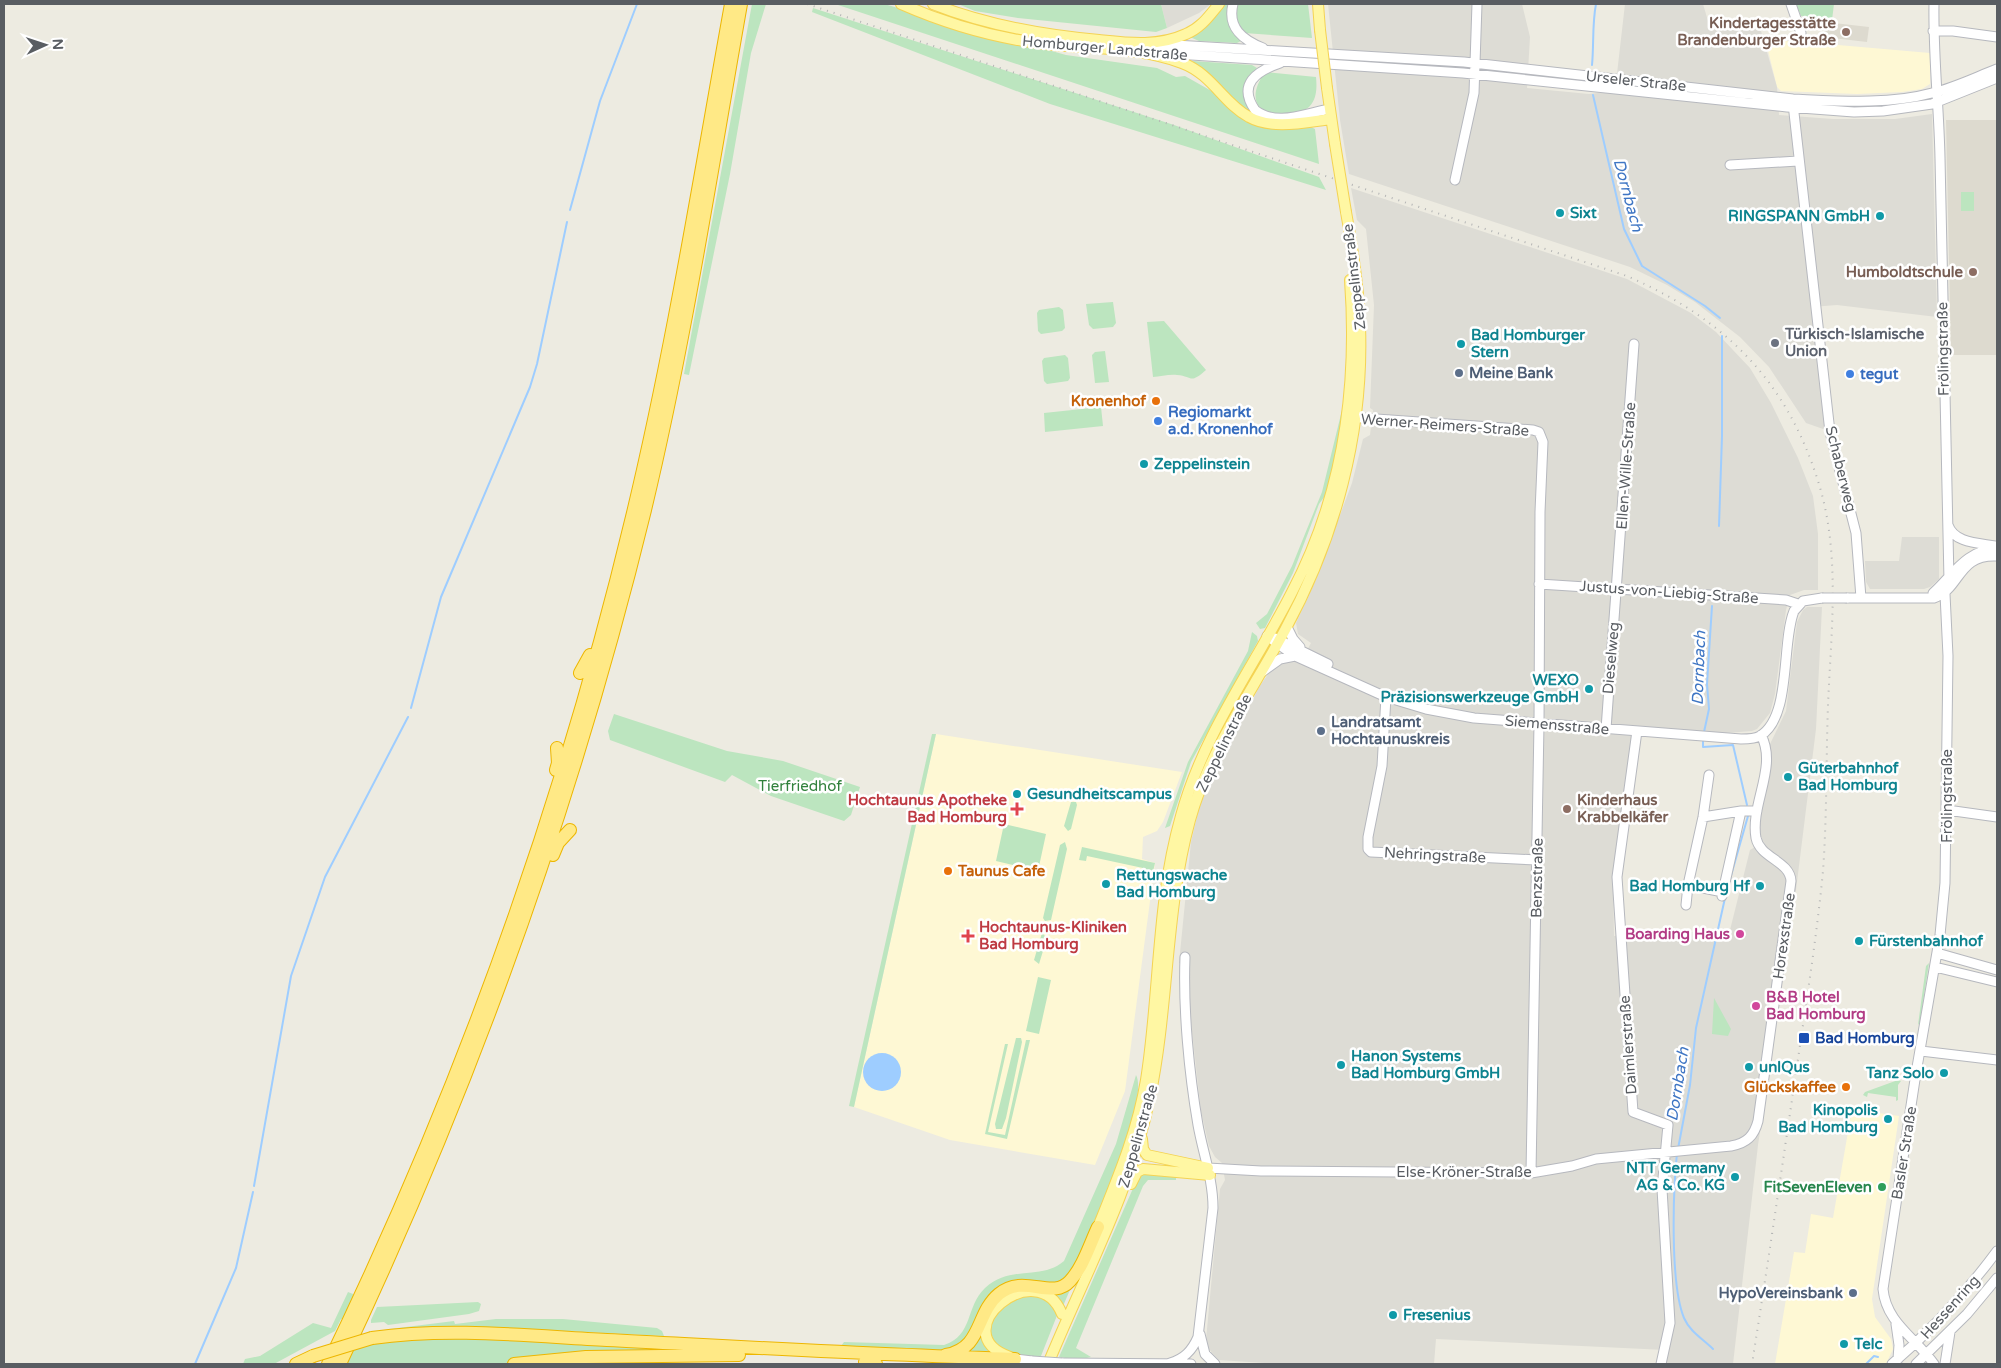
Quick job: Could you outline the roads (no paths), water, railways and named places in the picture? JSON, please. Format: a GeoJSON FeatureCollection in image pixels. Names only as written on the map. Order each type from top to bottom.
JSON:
{"type":"FeatureCollection","features":[{"type":"Feature","properties":{"kind":"highway"},"geometry":{"type":"LineString","coordinates":[[328,1364],[376,1263],[450,1087],[498,963],[548,816],[611,601],[650,438],[676,317],[729,4]]}},
{"type":"Feature","properties":{"kind":"highway"},"geometry":{"type":"LineString","coordinates":[[529,910],[586,725],[640,528],[669,403],[698,255],[741,4]]}},
{"type":"Feature","properties":{"kind":"highway"},"geometry":{"type":"LineString","coordinates":[[580,673],[590,657],[600,620],[611,601]]}},
{"type":"Feature","properties":{"kind":"highway"},"geometry":{"type":"LineString","coordinates":[[586,725],[587,753]]}},
{"type":"Feature","properties":{"kind":"highway"},"geometry":{"type":"LineString","coordinates":[[548,816],[546,799],[558,762],[558,748]]}},
{"type":"Feature","properties":{"kind":"highway"},"geometry":{"type":"LineString","coordinates":[[340,1364],[427,1173],[482,1037],[529,910],[558,843],[570,830]]}},
{"type":"Feature","properties":{"kind":"highway"},"geometry":{"type":"LineString","coordinates":[[925,1357],[953,1354],[966,1346],[976,1334],[991,1302],[1008,1288],[1023,1284],[1054,1289],[1069,1282],[1098,1227]]}},
{"type":"Feature","properties":{"kind":"highway"},"geometry":{"type":"LineString","coordinates":[[296,1364],[312,1356],[372,1338],[412,1332],[493,1334],[664,1349],[870,1363],[937,1364]]}},
{"type":"Feature","properties":{"kind":"highway"},"geometry":{"type":"LineString","coordinates":[[514,1364],[664,1349],[1015,1359]]}},
{"type":"Feature","properties":{"kind":"main road","name":"Homburger Landstraße"},"geometry":{"type":"LineString","coordinates":[[901,4],[932,17],[1011,39],[1053,45],[1150,48]]}},
{"type":"Feature","properties":{"kind":"main road","name":"Homburger Landstraße"},"geometry":{"type":"LineString","coordinates":[[933,4],[961,15],[1015,29],[1150,48]]}},
{"type":"Feature","properties":{"kind":"main road"},"geometry":{"type":"LineString","coordinates":[[1150,48],[1195,30],[1219,4]]}},
{"type":"Feature","properties":{"kind":"main road","name":"Zeppelinstraße"},"geometry":{"type":"LineString","coordinates":[[1050,1364],[1053,1352],[1123,1191],[1142,1133],[1155,1072],[1177,879],[1190,818],[1208,768],[1258,674],[1287,627],[1312,577],[1344,479],[1352,418],[1353,339],[1346,212],[1326,88],[1318,4]]}},
{"type":"Feature","properties":{"kind":"main road"},"geometry":{"type":"LineString","coordinates":[[1150,48],[1201,73],[1242,113],[1257,121],[1273,124],[1330,114]]}},
{"type":"Feature","properties":{"kind":"main road","name":"Zeppelinstraße"},"geometry":{"type":"LineString","coordinates":[[1037,1362],[1062,1314],[1127,1156],[1146,1082],[1163,904],[1181,815],[1207,745],[1302,573],[1323,521],[1352,418]]}},
{"type":"Feature","properties":{"kind":"main road"},"geometry":{"type":"LineString","coordinates":[[1142,1133],[1143,1149],[1147,1155],[1209,1172]]}},
{"type":"Feature","properties":{"kind":"main road"},"geometry":{"type":"LineString","coordinates":[[1100,1245],[1137,1172],[1144,1169],[1154,1169],[1209,1172]]}},
{"type":"Feature","properties":{"kind":"main road"},"geometry":{"type":"LineString","coordinates":[[1015,1359],[998,1352],[989,1341],[987,1324],[996,1306],[1011,1296],[1033,1292],[1054,1301],[1062,1314]]}},
{"type":"Feature","properties":{"kind":"street"},"geometry":{"type":"LineString","coordinates":[[1233,4],[1232,17],[1237,32],[1250,43],[1270,51]]}},
{"type":"Feature","properties":{"kind":"street"},"geometry":{"type":"LineString","coordinates":[[1455,180],[1473,101],[1476,74],[1477,4]]}},
{"type":"Feature","properties":{"kind":"street"},"geometry":{"type":"LineString","coordinates":[[1792,4],[1801,33]]}},
{"type":"Feature","properties":{"kind":"street","name":"Frölingstraße"},"geometry":{"type":"LineString","coordinates":[[1934,4],[1933,31],[1938,102],[1949,576],[1947,591],[1946,876],[1937,953]]}},
{"type":"Feature","properties":{"kind":"street"},"geometry":{"type":"LineString","coordinates":[[1933,31],[1953,31],[1997,37]]}},
{"type":"Feature","properties":{"kind":"street","name":"Homburger Landstraße"},"geometry":{"type":"LineString","coordinates":[[1150,48],[1270,51]]}},
{"type":"Feature","properties":{"kind":"street","name":"Homburger Landstraße"},"geometry":{"type":"LineString","coordinates":[[1150,48],[1285,62]]}},
{"type":"Feature","properties":{"kind":"street","name":"Urseler Straße"},"geometry":{"type":"LineString","coordinates":[[1270,51],[1476,63],[1854,112],[1883,111],[1938,102],[1997,78]]}},
{"type":"Feature","properties":{"kind":"street"},"geometry":{"type":"LineString","coordinates":[[1285,62],[1262,69],[1251,82],[1248,93],[1255,110],[1273,118],[1330,114]]}},
{"type":"Feature","properties":{"kind":"street","name":"Urseler Straße"},"geometry":{"type":"LineString","coordinates":[[1285,62],[1476,74],[1793,103],[1882,99],[1937,92],[1997,69]]}},
{"type":"Feature","properties":{"kind":"street","name":"Schaberweg"},"geometry":{"type":"LineString","coordinates":[[1793,103],[1798,161],[1831,438],[1845,481],[1856,534],[1861,598]]}},
{"type":"Feature","properties":{"kind":"street"},"geometry":{"type":"LineString","coordinates":[[1730,165],[1798,161]]}},
{"type":"Feature","properties":{"kind":"street","name":"Ellen-Wille-Straße"},"geometry":{"type":"LineString","coordinates":[[1617,587],[1634,344]]}},
{"type":"Feature","properties":{"kind":"street","name":"Werner-Reimers-Straße"},"geometry":{"type":"LineString","coordinates":[[1352,418],[1533,430],[1539,432],[1544,449],[1540,512],[1539,584]]}},
{"type":"Feature","properties":{"kind":"street"},"geometry":{"type":"LineString","coordinates":[[1947,521],[1951,532],[1957,537],[1997,548]]}},
{"type":"Feature","properties":{"kind":"street"},"geometry":{"type":"LineString","coordinates":[[1934,596],[1961,563],[1981,551],[1997,548]]}},
{"type":"Feature","properties":{"kind":"street"},"geometry":{"type":"LineString","coordinates":[[1762,735],[1770,727],[1777,712],[1791,617],[1798,604],[1807,599],[1822,598],[1934,596],[1947,591],[1970,563],[1985,556],[1997,556]]}},
{"type":"Feature","properties":{"kind":"street","name":"Justus-von-Liebig-Straße"},"geometry":{"type":"LineString","coordinates":[[1539,584],[1617,587],[1786,600],[1798,604]]}},
{"type":"Feature","properties":{"kind":"street","name":"Benzstraße"},"geometry":{"type":"LineString","coordinates":[[1531,1173],[1539,724],[1539,584]]}},
{"type":"Feature","properties":{"kind":"street","name":"Dieselweg"},"geometry":{"type":"LineString","coordinates":[[1606,729],[1617,587]]}},
{"type":"Feature","properties":{"kind":"street"},"geometry":{"type":"LineString","coordinates":[[1934,596],[1947,606]]}},
{"type":"Feature","properties":{"kind":"street","name":"Siemensstraße"},"geometry":{"type":"LineString","coordinates":[[1287,627],[1293,639],[1304,651]]}},
{"type":"Feature","properties":{"kind":"street","name":"Siemensstraße"},"geometry":{"type":"LineString","coordinates":[[1267,636],[1304,651],[1358,683]]}},
{"type":"Feature","properties":{"kind":"street","name":"Siemensstraße"},"geometry":{"type":"LineString","coordinates":[[1278,642],[1295,656],[1386,697],[1422,708],[1474,718],[1741,739],[1762,735]]}},
{"type":"Feature","properties":{"kind":"street"},"geometry":{"type":"LineString","coordinates":[[1258,674],[1280,659],[1295,656]]}},
{"type":"Feature","properties":{"kind":"street","name":"Nehringstraße"},"geometry":{"type":"LineString","coordinates":[[1386,697],[1382,766],[1368,838],[1368,849],[1371,852],[1537,860]]}},
{"type":"Feature","properties":{"kind":"street","name":"Daimlerstraße"},"geometry":{"type":"LineString","coordinates":[[1637,731],[1617,877],[1633,1112],[1668,1125],[1662,1189],[1670,1323],[1660,1364]]}},
{"type":"Feature","properties":{"kind":"street","name":"Horexstraße"},"geometry":{"type":"LineString","coordinates":[[1665,1152],[1741,1144],[1753,1135],[1758,1121],[1791,881],[1788,871],[1759,846],[1756,835],[1757,811],[1766,761],[1766,747],[1762,735]]}},
{"type":"Feature","properties":{"kind":"street"},"geometry":{"type":"LineString","coordinates":[[1686,904],[1688,884],[1703,817],[1709,775]]}},
{"type":"Feature","properties":{"kind":"street"},"geometry":{"type":"LineString","coordinates":[[1947,810],[1997,817]]}},
{"type":"Feature","properties":{"kind":"street"},"geometry":{"type":"LineString","coordinates":[[1688,884],[1722,894],[1742,811]]}},
{"type":"Feature","properties":{"kind":"street"},"geometry":{"type":"LineString","coordinates":[[1703,817],[1742,811],[1757,811]]}},
{"type":"Feature","properties":{"kind":"street"},"geometry":{"type":"LineString","coordinates":[[1937,953],[1997,970]]}},
{"type":"Feature","properties":{"kind":"street","name":"Basler Straße"},"geometry":{"type":"LineString","coordinates":[[1934,1364],[1917,1342],[1896,1324],[1889,1313],[1882,1289],[1937,953]]}},
{"type":"Feature","properties":{"kind":"street"},"geometry":{"type":"LineString","coordinates":[[1185,957],[1184,999],[1197,1123],[1213,1194],[1200,1330],[1201,1346],[1214,1364]]}},
{"type":"Feature","properties":{"kind":"street"},"geometry":{"type":"LineString","coordinates":[[1970,974],[1972,962]]}},
{"type":"Feature","properties":{"kind":"street"},"geometry":{"type":"LineString","coordinates":[[1935,967],[1997,982]]}},
{"type":"Feature","properties":{"kind":"street"},"geometry":{"type":"LineString","coordinates":[[1921,1051],[1997,1060]]}},
{"type":"Feature","properties":{"kind":"street","name":"Else-Kröner-Straße"},"geometry":{"type":"LineString","coordinates":[[1209,1172],[1531,1173],[1596,1159],[1665,1152]]}},
{"type":"Feature","properties":{"kind":"street"},"geometry":{"type":"LineString","coordinates":[[1185,1172],[1202,1181],[1213,1194]]}},
{"type":"Feature","properties":{"kind":"street","name":"Hessenring"},"geometry":{"type":"LineString","coordinates":[[1895,1361],[1962,1297],[1997,1251]]}},
{"type":"Feature","properties":{"kind":"street","name":"Hessenring"},"geometry":{"type":"LineString","coordinates":[[1916,1364],[1950,1331],[1997,1278]]}},
{"type":"Feature","properties":{"kind":"street","name":"Hessenring"},"geometry":{"type":"LineString","coordinates":[[1895,1361],[1899,1345],[1896,1324]]}},
{"type":"Feature","properties":{"kind":"street"},"geometry":{"type":"LineString","coordinates":[[1170,1363],[1190,1352],[1200,1330]]}},
{"type":"Feature","properties":{"kind":"street"},"geometry":{"type":"LineString","coordinates":[[1944,1364],[1950,1331]]}},
{"type":"Feature","properties":{"kind":"street"},"geometry":{"type":"LineString","coordinates":[[1015,1359],[1062,1363],[1191,1364]]}},
{"type":"Feature","properties":{"kind":"water"},"geometry":{"type":"Polygon","coordinates":[[[882,1053],[896,1058],[901,1072],[896,1086],[882,1091],[868,1086],[863,1072],[868,1058],[882,1053]]]}},
{"type":"Feature","properties":{"kind":"waterway"},"geometry":{"type":"LineString","coordinates":[[570,210],[600,101],[637,4]]}},
{"type":"Feature","properties":{"kind":"waterway","name":"Dornbach"},"geometry":{"type":"LineString","coordinates":[[1592,65],[1596,4]]}},
{"type":"Feature","properties":{"kind":"waterway","name":"Dornbach"},"geometry":{"type":"LineString","coordinates":[[1593,95],[1624,229],[1642,266],[1705,306],[1720,318]]}},
{"type":"Feature","properties":{"kind":"waterway"},"geometry":{"type":"LineString","coordinates":[[411,708],[441,597],[530,387],[537,364],[567,222]]}},
{"type":"Feature","properties":{"kind":"waterway","name":"Dornbach"},"geometry":{"type":"LineString","coordinates":[[1719,526],[1722,436],[1722,336]]}},
{"type":"Feature","properties":{"kind":"waterway","name":"Dornbach"},"geometry":{"type":"LineString","coordinates":[[1704,732],[1709,709],[1707,684],[1712,606]]}},
{"type":"Feature","properties":{"kind":"waterway"},"geometry":{"type":"LineString","coordinates":[[254,1186],[291,976],[325,877],[408,717]]}},
{"type":"Feature","properties":{"kind":"waterway","name":"Dornbach"},"geometry":{"type":"LineString","coordinates":[[1703,741],[1703,747],[1733,745],[1747,805]]}},
{"type":"Feature","properties":{"kind":"waterway","name":"Dornbach"},"geometry":{"type":"LineString","coordinates":[[1730,879],[1748,816]]}},
{"type":"Feature","properties":{"kind":"waterway","name":"Dornbach"},"geometry":{"type":"LineString","coordinates":[[1678,1149],[1690,1085],[1696,1028],[1725,898]]}},
{"type":"Feature","properties":{"kind":"waterway","name":"Dornbach"},"geometry":{"type":"LineString","coordinates":[[1677,1153],[1674,1190],[1676,1283],[1684,1318],[1697,1335],[1713,1349]]}},
{"type":"Feature","properties":{"kind":"waterway"},"geometry":{"type":"LineString","coordinates":[[195,1364],[236,1268],[253,1192]]}},
{"type":"Feature","properties":{"kind":"waterway","name":"Dornbach"},"geometry":{"type":"LineString","coordinates":[[1866,1364],[1874,1356],[1878,1357]]}},
{"type":"Feature","properties":{"kind":"railway"},"geometry":{"type":"LineString","coordinates":[[807,4],[1627,276],[1693,311],[1721,332],[1769,382],[1788,412],[1805,445],[1818,481],[1830,536],[1833,592],[1821,895],[1752,1364]]}},
{"type":"Feature","properties":{"kind":"place","name":"Kindertagesstätte Brandenburger Straße"},"geometry":{"type":"Point","coordinates":[1846,32]}},
{"type":"Feature","properties":{"kind":"place","name":"Sixt"},"geometry":{"type":"Point","coordinates":[1560,213]}},
{"type":"Feature","properties":{"kind":"place","name":"RINGSPANN GmbH"},"geometry":{"type":"Point","coordinates":[1880,216]}},
{"type":"Feature","properties":{"kind":"place","name":"Humboldtschule"},"geometry":{"type":"Point","coordinates":[1973,272]}},
{"type":"Feature","properties":{"kind":"place","name":"Türkisch-Islamische Union"},"geometry":{"type":"Point","coordinates":[1775,343]}},
{"type":"Feature","properties":{"kind":"place","name":"Bad Homburger Stern"},"geometry":{"type":"Point","coordinates":[1461,344]}},
{"type":"Feature","properties":{"kind":"place","name":"Meine Bank"},"geometry":{"type":"Point","coordinates":[1459,373]}},
{"type":"Feature","properties":{"kind":"place","name":"tegut"},"geometry":{"type":"Point","coordinates":[1850,374]}},
{"type":"Feature","properties":{"kind":"place","name":"Kronenhof"},"geometry":{"type":"Point","coordinates":[1156,401]}},
{"type":"Feature","properties":{"kind":"place","name":"Regiomarkt a.d. Kronenhof"},"geometry":{"type":"Point","coordinates":[1158,421]}},
{"type":"Feature","properties":{"kind":"place","name":"Zeppelinstein"},"geometry":{"type":"Point","coordinates":[1144,464]}},
{"type":"Feature","properties":{"kind":"place","name":"WEXO Präzisionswerkzeuge GmbH"},"geometry":{"type":"Point","coordinates":[1589,689]}},
{"type":"Feature","properties":{"kind":"place","name":"Landratsamt Hochtaunuskreis"},"geometry":{"type":"Point","coordinates":[1321,731]}},
{"type":"Feature","properties":{"kind":"place","name":"Güterbahnhof Bad Homburg"},"geometry":{"type":"Point","coordinates":[1788,777]}},
{"type":"Feature","properties":{"kind":"place","name":"Gesundheitscampus"},"geometry":{"type":"Point","coordinates":[1017,794]}},
{"type":"Feature","properties":{"kind":"place","name":"Hochtaunus Apotheke Bad Homburg"},"geometry":{"type":"Point","coordinates":[1017,809]}},
{"type":"Feature","properties":{"kind":"place","name":"Kinderhaus Krabbelkäfer"},"geometry":{"type":"Point","coordinates":[1567,809]}},
{"type":"Feature","properties":{"kind":"place","name":"Taunus Cafe"},"geometry":{"type":"Point","coordinates":[948,871]}},
{"type":"Feature","properties":{"kind":"place","name":"Rettungswache Bad Homburg"},"geometry":{"type":"Point","coordinates":[1106,884]}},
{"type":"Feature","properties":{"kind":"place","name":"Bad Homburg Hf"},"geometry":{"type":"Point","coordinates":[1760,886]}},
{"type":"Feature","properties":{"kind":"place","name":"Boarding Haus"},"geometry":{"type":"Point","coordinates":[1740,934]}},
{"type":"Feature","properties":{"kind":"place","name":"Hochtaunus-Kliniken Bad Homburg"},"geometry":{"type":"Point","coordinates":[968,936]}},
{"type":"Feature","properties":{"kind":"place","name":"Fürstenbahnhof"},"geometry":{"type":"Point","coordinates":[1859,941]}},
{"type":"Feature","properties":{"kind":"place","name":"B&B Hotel Bad Homburg"},"geometry":{"type":"Point","coordinates":[1756,1006]}},
{"type":"Feature","properties":{"kind":"place","name":"Bad Homburg"},"geometry":{"type":"Point","coordinates":[1804,1038]}},
{"type":"Feature","properties":{"kind":"place","name":"Hanon Systems Bad Homburg GmbH"},"geometry":{"type":"Point","coordinates":[1341,1065]}},
{"type":"Feature","properties":{"kind":"place","name":"unIQus"},"geometry":{"type":"Point","coordinates":[1749,1067]}},
{"type":"Feature","properties":{"kind":"place","name":"Tanz Solo"},"geometry":{"type":"Point","coordinates":[1944,1073]}},
{"type":"Feature","properties":{"kind":"place","name":"Glückskaffee"},"geometry":{"type":"Point","coordinates":[1846,1087]}},
{"type":"Feature","properties":{"kind":"place","name":"Kinopolis Bad Homburg"},"geometry":{"type":"Point","coordinates":[1888,1119]}},
{"type":"Feature","properties":{"kind":"place","name":"NTT Germany AG & Co. KG"},"geometry":{"type":"Point","coordinates":[1735,1177]}},
{"type":"Feature","properties":{"kind":"place","name":"FitSevenEleven"},"geometry":{"type":"Point","coordinates":[1882,1187]}},
{"type":"Feature","properties":{"kind":"place","name":"HypoVereinsbank"},"geometry":{"type":"Point","coordinates":[1853,1293]}},
{"type":"Feature","properties":{"kind":"place","name":"Fresenius"},"geometry":{"type":"Point","coordinates":[1393,1315]}},
{"type":"Feature","properties":{"kind":"place","name":"Telc"},"geometry":{"type":"Point","coordinates":[1844,1344]}},
{"type":"Feature","properties":{"kind":"park label","name":"Tierfriedhof"},"geometry":{"type":"Point","coordinates":[800,786]}}]}
